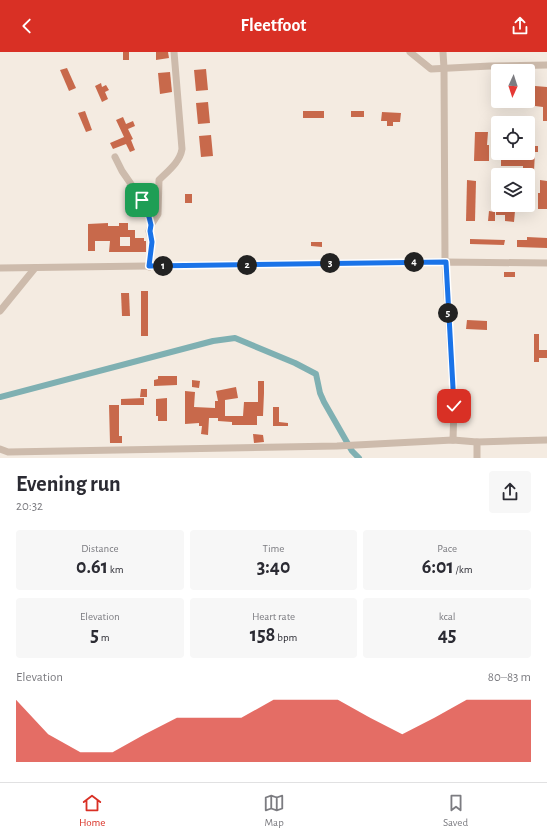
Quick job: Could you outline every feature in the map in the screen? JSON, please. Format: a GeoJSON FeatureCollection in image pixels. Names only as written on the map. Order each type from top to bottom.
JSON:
{"type":"FeatureCollection","features":[{"type":"Feature","properties":{"kind":"street"},"geometry":{"type":"LineString","coordinates":[[149,266],[152,242],[150,231],[151,225],[158,214],[159,180],[181,156],[182,149],[174,52]]}},
{"type":"Feature","properties":{"kind":"street"},"geometry":{"type":"LineString","coordinates":[[410,52],[430,69],[547,64]]}},
{"type":"Feature","properties":{"kind":"street"},"geometry":{"type":"LineString","coordinates":[[443,52],[446,262],[454,406],[454,440]]}},
{"type":"Feature","properties":{"kind":"street"},"geometry":{"type":"LineString","coordinates":[[115,157],[122,171],[142,200],[151,225]]}},
{"type":"Feature","properties":{"kind":"street"},"geometry":{"type":"LineString","coordinates":[[0,268],[446,262],[547,263]]}},
{"type":"Feature","properties":{"kind":"street"},"geometry":{"type":"LineString","coordinates":[[0,311],[35,268]]}},
{"type":"Feature","properties":{"kind":"street"},"geometry":{"type":"LineString","coordinates":[[0,449],[8,452],[337,446],[454,440],[477,442],[547,440]]}},
{"type":"Feature","properties":{"kind":"street"},"geometry":{"type":"LineString","coordinates":[[477,442],[477,458]]}},
{"type":"Feature","properties":{"kind":"building"},"geometry":{"type":"Polygon","coordinates":[[[123,52],[129,52],[129,60],[123,60],[123,52]]]}},
{"type":"Feature","properties":{"kind":"building"},"geometry":{"type":"Polygon","coordinates":[[[156,52],[168,52],[169,58],[156,60],[156,52]]]}},
{"type":"Feature","properties":{"kind":"building"},"geometry":{"type":"Polygon","coordinates":[[[67,68],[76,88],[69,91],[60,70],[67,68]]]}},
{"type":"Feature","properties":{"kind":"building"},"geometry":{"type":"Polygon","coordinates":[[[206,69],[208,90],[196,91],[194,70],[206,69]]]}},
{"type":"Feature","properties":{"kind":"building"},"geometry":{"type":"Polygon","coordinates":[[[170,72],[172,92],[160,94],[158,73],[170,72]]]}},
{"type":"Feature","properties":{"kind":"building"},"geometry":{"type":"Polygon","coordinates":[[[101,83],[102,87],[106,85],[109,90],[105,92],[108,99],[102,102],[95,86],[101,83]]]}},
{"type":"Feature","properties":{"kind":"building"},"geometry":{"type":"Polygon","coordinates":[[[535,86],[547,87],[547,121],[543,121],[543,107],[535,106],[535,86]]]}},
{"type":"Feature","properties":{"kind":"building"},"geometry":{"type":"Polygon","coordinates":[[[208,102],[210,123],[198,124],[196,103],[208,102]]]}},
{"type":"Feature","properties":{"kind":"building"},"geometry":{"type":"Polygon","coordinates":[[[85,111],[92,130],[86,132],[78,113],[85,111]]]}},
{"type":"Feature","properties":{"kind":"building"},"geometry":{"type":"Polygon","coordinates":[[[303,111],[324,111],[324,118],[303,118],[303,111]]]}},
{"type":"Feature","properties":{"kind":"building"},"geometry":{"type":"Polygon","coordinates":[[[351,111],[364,111],[364,117],[351,117],[351,111]]]}},
{"type":"Feature","properties":{"kind":"building"},"geometry":{"type":"Polygon","coordinates":[[[382,112],[401,113],[400,122],[393,122],[393,126],[387,126],[387,121],[381,121],[382,112]]]}},
{"type":"Feature","properties":{"kind":"building"},"geometry":{"type":"Polygon","coordinates":[[[123,117],[126,124],[133,121],[135,126],[128,129],[133,139],[131,140],[135,150],[130,152],[126,144],[113,149],[110,143],[124,137],[116,120],[123,117]]]}},
{"type":"Feature","properties":{"kind":"building"},"geometry":{"type":"Polygon","coordinates":[[[475,132],[488,132],[487,145],[489,145],[489,161],[474,161],[475,132]]]}},
{"type":"Feature","properties":{"kind":"building"},"geometry":{"type":"Polygon","coordinates":[[[211,135],[213,156],[201,157],[199,136],[211,135]]]}},
{"type":"Feature","properties":{"kind":"building"},"geometry":{"type":"Polygon","coordinates":[[[535,146],[538,146],[538,152],[535,152],[535,146]]]}},
{"type":"Feature","properties":{"kind":"building"},"geometry":{"type":"Polygon","coordinates":[[[501,160],[535,160],[534,168],[523,168],[523,166],[501,166],[501,160]]]}},
{"type":"Feature","properties":{"kind":"building"},"geometry":{"type":"Polygon","coordinates":[[[467,180],[476,181],[475,221],[466,221],[467,180]]]}},
{"type":"Feature","properties":{"kind":"building"},"geometry":{"type":"Polygon","coordinates":[[[540,180],[547,181],[547,209],[538,209],[540,180]]]}},
{"type":"Feature","properties":{"kind":"building"},"geometry":{"type":"Polygon","coordinates":[[[185,194],[192,194],[192,203],[185,203],[185,194]]]}},
{"type":"Feature","properties":{"kind":"building"},"geometry":{"type":"Polygon","coordinates":[[[489,211],[495,212],[495,221],[488,221],[489,211]]]}},
{"type":"Feature","properties":{"kind":"building"},"geometry":{"type":"Polygon","coordinates":[[[496,212],[515,212],[514,222],[505,221],[505,215],[496,215],[496,212]]]}},
{"type":"Feature","properties":{"kind":"building"},"geometry":{"type":"Polygon","coordinates":[[[108,223],[108,226],[119,226],[119,223],[128,223],[128,230],[135,230],[135,238],[144,238],[144,241],[146,241],[146,252],[109,252],[110,241],[95,241],[95,251],[88,251],[88,224],[108,223]],[[120,237],[120,246],[130,246],[130,237],[120,237]]]}},
{"type":"Feature","properties":{"kind":"building"},"geometry":{"type":"Polygon","coordinates":[[[527,237],[547,238],[547,248],[517,247],[517,240],[527,240],[527,237]]]}},
{"type":"Feature","properties":{"kind":"building"},"geometry":{"type":"Polygon","coordinates":[[[470,239],[505,240],[504,245],[470,244],[470,239]]]}},
{"type":"Feature","properties":{"kind":"building"},"geometry":{"type":"Polygon","coordinates":[[[311,242],[322,242],[322,247],[311,246],[311,242]]]}},
{"type":"Feature","properties":{"kind":"building"},"geometry":{"type":"Polygon","coordinates":[[[504,272],[515,272],[515,277],[504,277],[504,272]]]}},
{"type":"Feature","properties":{"kind":"building"},"geometry":{"type":"Polygon","coordinates":[[[141,291],[148,291],[148,336],[141,336],[141,291]]]}},
{"type":"Feature","properties":{"kind":"building"},"geometry":{"type":"Polygon","coordinates":[[[121,293],[129,293],[130,316],[122,316],[121,293]]]}},
{"type":"Feature","properties":{"kind":"building"},"geometry":{"type":"Polygon","coordinates":[[[467,320],[487,321],[487,330],[466,329],[467,320]]]}},
{"type":"Feature","properties":{"kind":"building"},"geometry":{"type":"Polygon","coordinates":[[[534,334],[539,334],[539,350],[547,350],[547,358],[539,358],[539,362],[534,362],[534,334]]]}},
{"type":"Feature","properties":{"kind":"building"},"geometry":{"type":"Polygon","coordinates":[[[158,376],[177,376],[177,385],[154,386],[154,380],[158,379],[158,376]]]}},
{"type":"Feature","properties":{"kind":"building"},"geometry":{"type":"Polygon","coordinates":[[[192,380],[200,381],[199,388],[192,387],[192,380]]]}},
{"type":"Feature","properties":{"kind":"building"},"geometry":{"type":"Polygon","coordinates":[[[258,381],[264,381],[264,393],[263,416],[257,416],[257,425],[232,425],[232,422],[218,421],[218,418],[209,418],[208,435],[201,434],[202,426],[199,426],[199,423],[185,424],[185,391],[195,392],[194,407],[215,408],[215,401],[218,401],[216,391],[236,387],[238,398],[225,400],[225,416],[243,416],[244,402],[258,402],[258,381]]]}},
{"type":"Feature","properties":{"kind":"building"},"geometry":{"type":"Polygon","coordinates":[[[141,389],[147,389],[147,397],[140,397],[141,389]]]}},
{"type":"Feature","properties":{"kind":"building"},"geometry":{"type":"Polygon","coordinates":[[[144,398],[144,405],[121,405],[121,399],[144,398]]]}},
{"type":"Feature","properties":{"kind":"building"},"geometry":{"type":"Polygon","coordinates":[[[167,398],[167,421],[158,421],[158,416],[156,416],[156,399],[167,398]]]}},
{"type":"Feature","properties":{"kind":"building"},"geometry":{"type":"Polygon","coordinates":[[[109,405],[119,405],[119,436],[122,436],[122,443],[110,443],[109,405]]]}},
{"type":"Feature","properties":{"kind":"building"},"geometry":{"type":"Polygon","coordinates":[[[273,407],[279,407],[279,422],[288,423],[288,426],[273,426],[273,407]]]}},
{"type":"Feature","properties":{"kind":"building"},"geometry":{"type":"Polygon","coordinates":[[[253,434],[263,435],[264,442],[254,443],[253,434]]]}},
{"type":"Feature","properties":{"kind":"waterway"},"geometry":{"type":"LineString","coordinates":[[0,397],[213,341],[235,338],[295,363],[316,374],[320,393],[324,402],[352,451],[359,458]]}},
{"type":"Feature","properties":{"kind":"route"},"geometry":{"type":"LineString","coordinates":[[142,200],[151,225],[150,231],[152,242],[149,266],[446,262],[454,406]]}}]}
